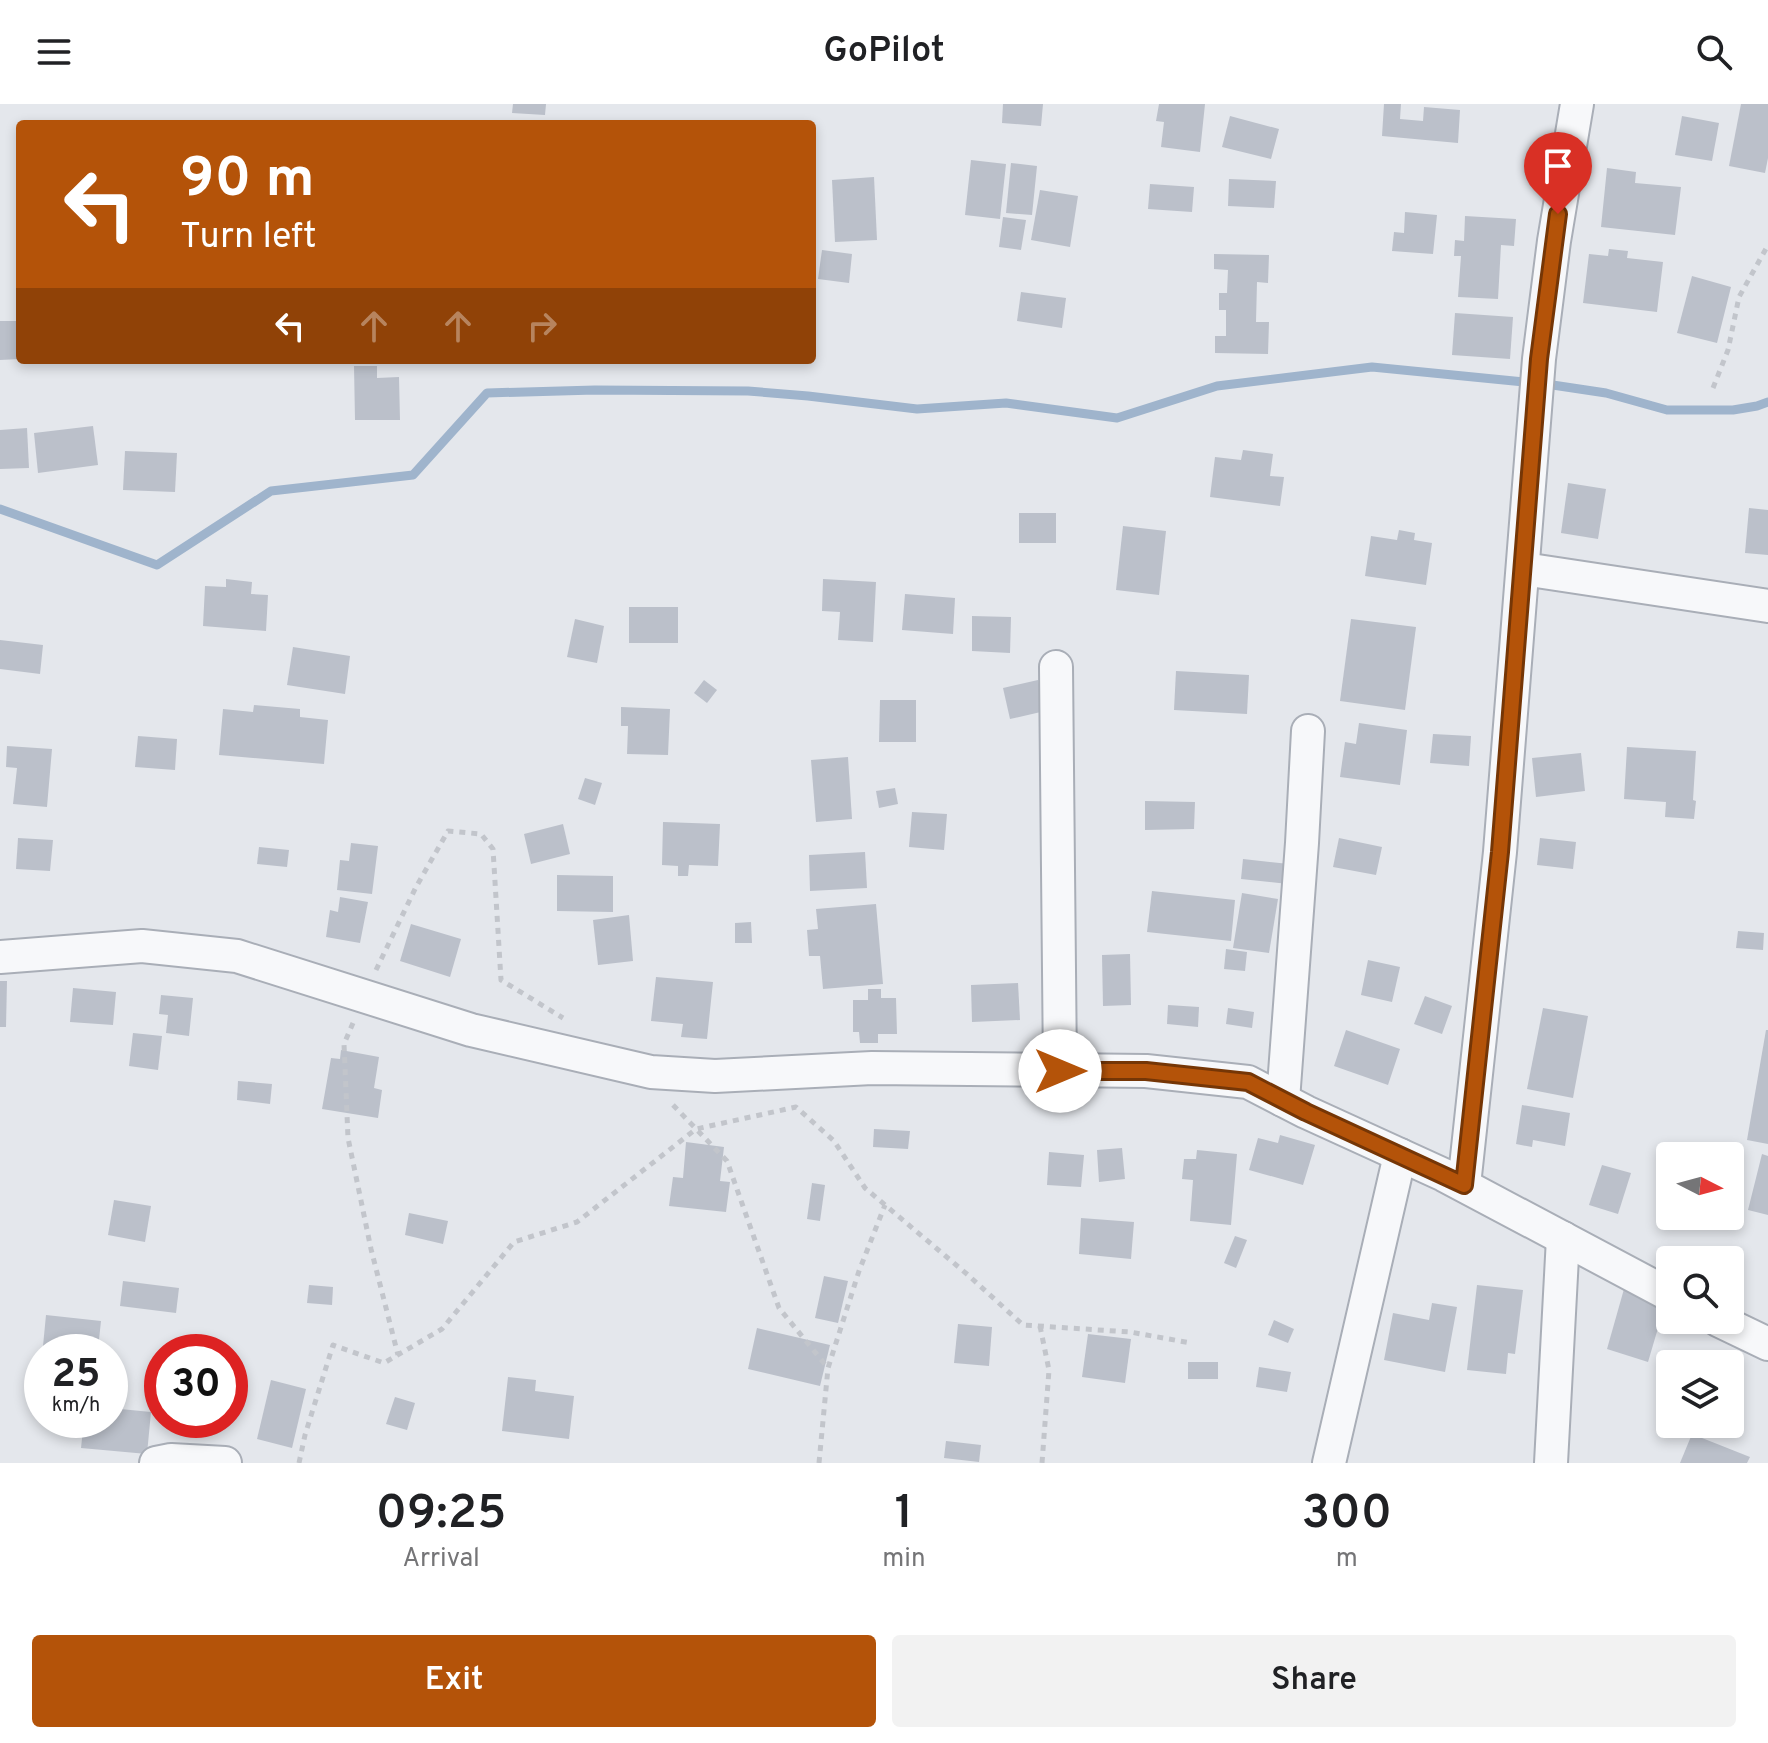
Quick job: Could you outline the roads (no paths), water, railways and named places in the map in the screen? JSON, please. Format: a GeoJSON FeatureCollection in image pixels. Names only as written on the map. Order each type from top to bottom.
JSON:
{"type":"FeatureCollection","features":[{"type":"Feature","properties":{"kind":"street"},"geometry":{"type":"LineString","coordinates":[[1464,1185],[1500,852],[1539,359],[1554,241],[1577,104]]}},
{"type":"Feature","properties":{"kind":"street"},"geometry":{"type":"LineString","coordinates":[[1524,569],[1768,606]]}},
{"type":"Feature","properties":{"kind":"street"},"geometry":{"type":"LineString","coordinates":[[1056,667],[1060,1071]]}},
{"type":"Feature","properties":{"kind":"street"},"geometry":{"type":"LineString","coordinates":[[1283,1100],[1308,731]]}},
{"type":"Feature","properties":{"kind":"street"},"geometry":{"type":"LineString","coordinates":[[0,957],[142,946],[237,956],[471,1030],[651,1072],[715,1076],[872,1068],[1146,1071],[1248,1082],[1464,1185],[1656,1288]]}},
{"type":"Feature","properties":{"kind":"street"},"geometry":{"type":"LineString","coordinates":[[1329,1463],[1400,1155]]}},
{"type":"Feature","properties":{"kind":"street"},"geometry":{"type":"LineString","coordinates":[[1551,1463],[1563,1238]]}},
{"type":"Feature","properties":{"kind":"street"},"geometry":{"type":"LineString","coordinates":[[1744,1332],[1768,1344]]}},
{"type":"Feature","properties":{"kind":"street"},"geometry":{"type":"LineString","coordinates":[[156,1463],[171,1460],[225,1463]]}},
{"type":"Feature","properties":{"kind":"waterway"},"geometry":{"type":"LineString","coordinates":[[0,509],[157,565],[271,491],[413,475],[487,393],[748,391],[917,409],[1006,403],[1117,418],[1217,386],[1372,367],[1524,382]]}},
{"type":"Feature","properties":{"kind":"waterway"},"geometry":{"type":"LineString","coordinates":[[1546,384],[1606,393],[1667,410],[1733,410],[1768,402]]}}]}
